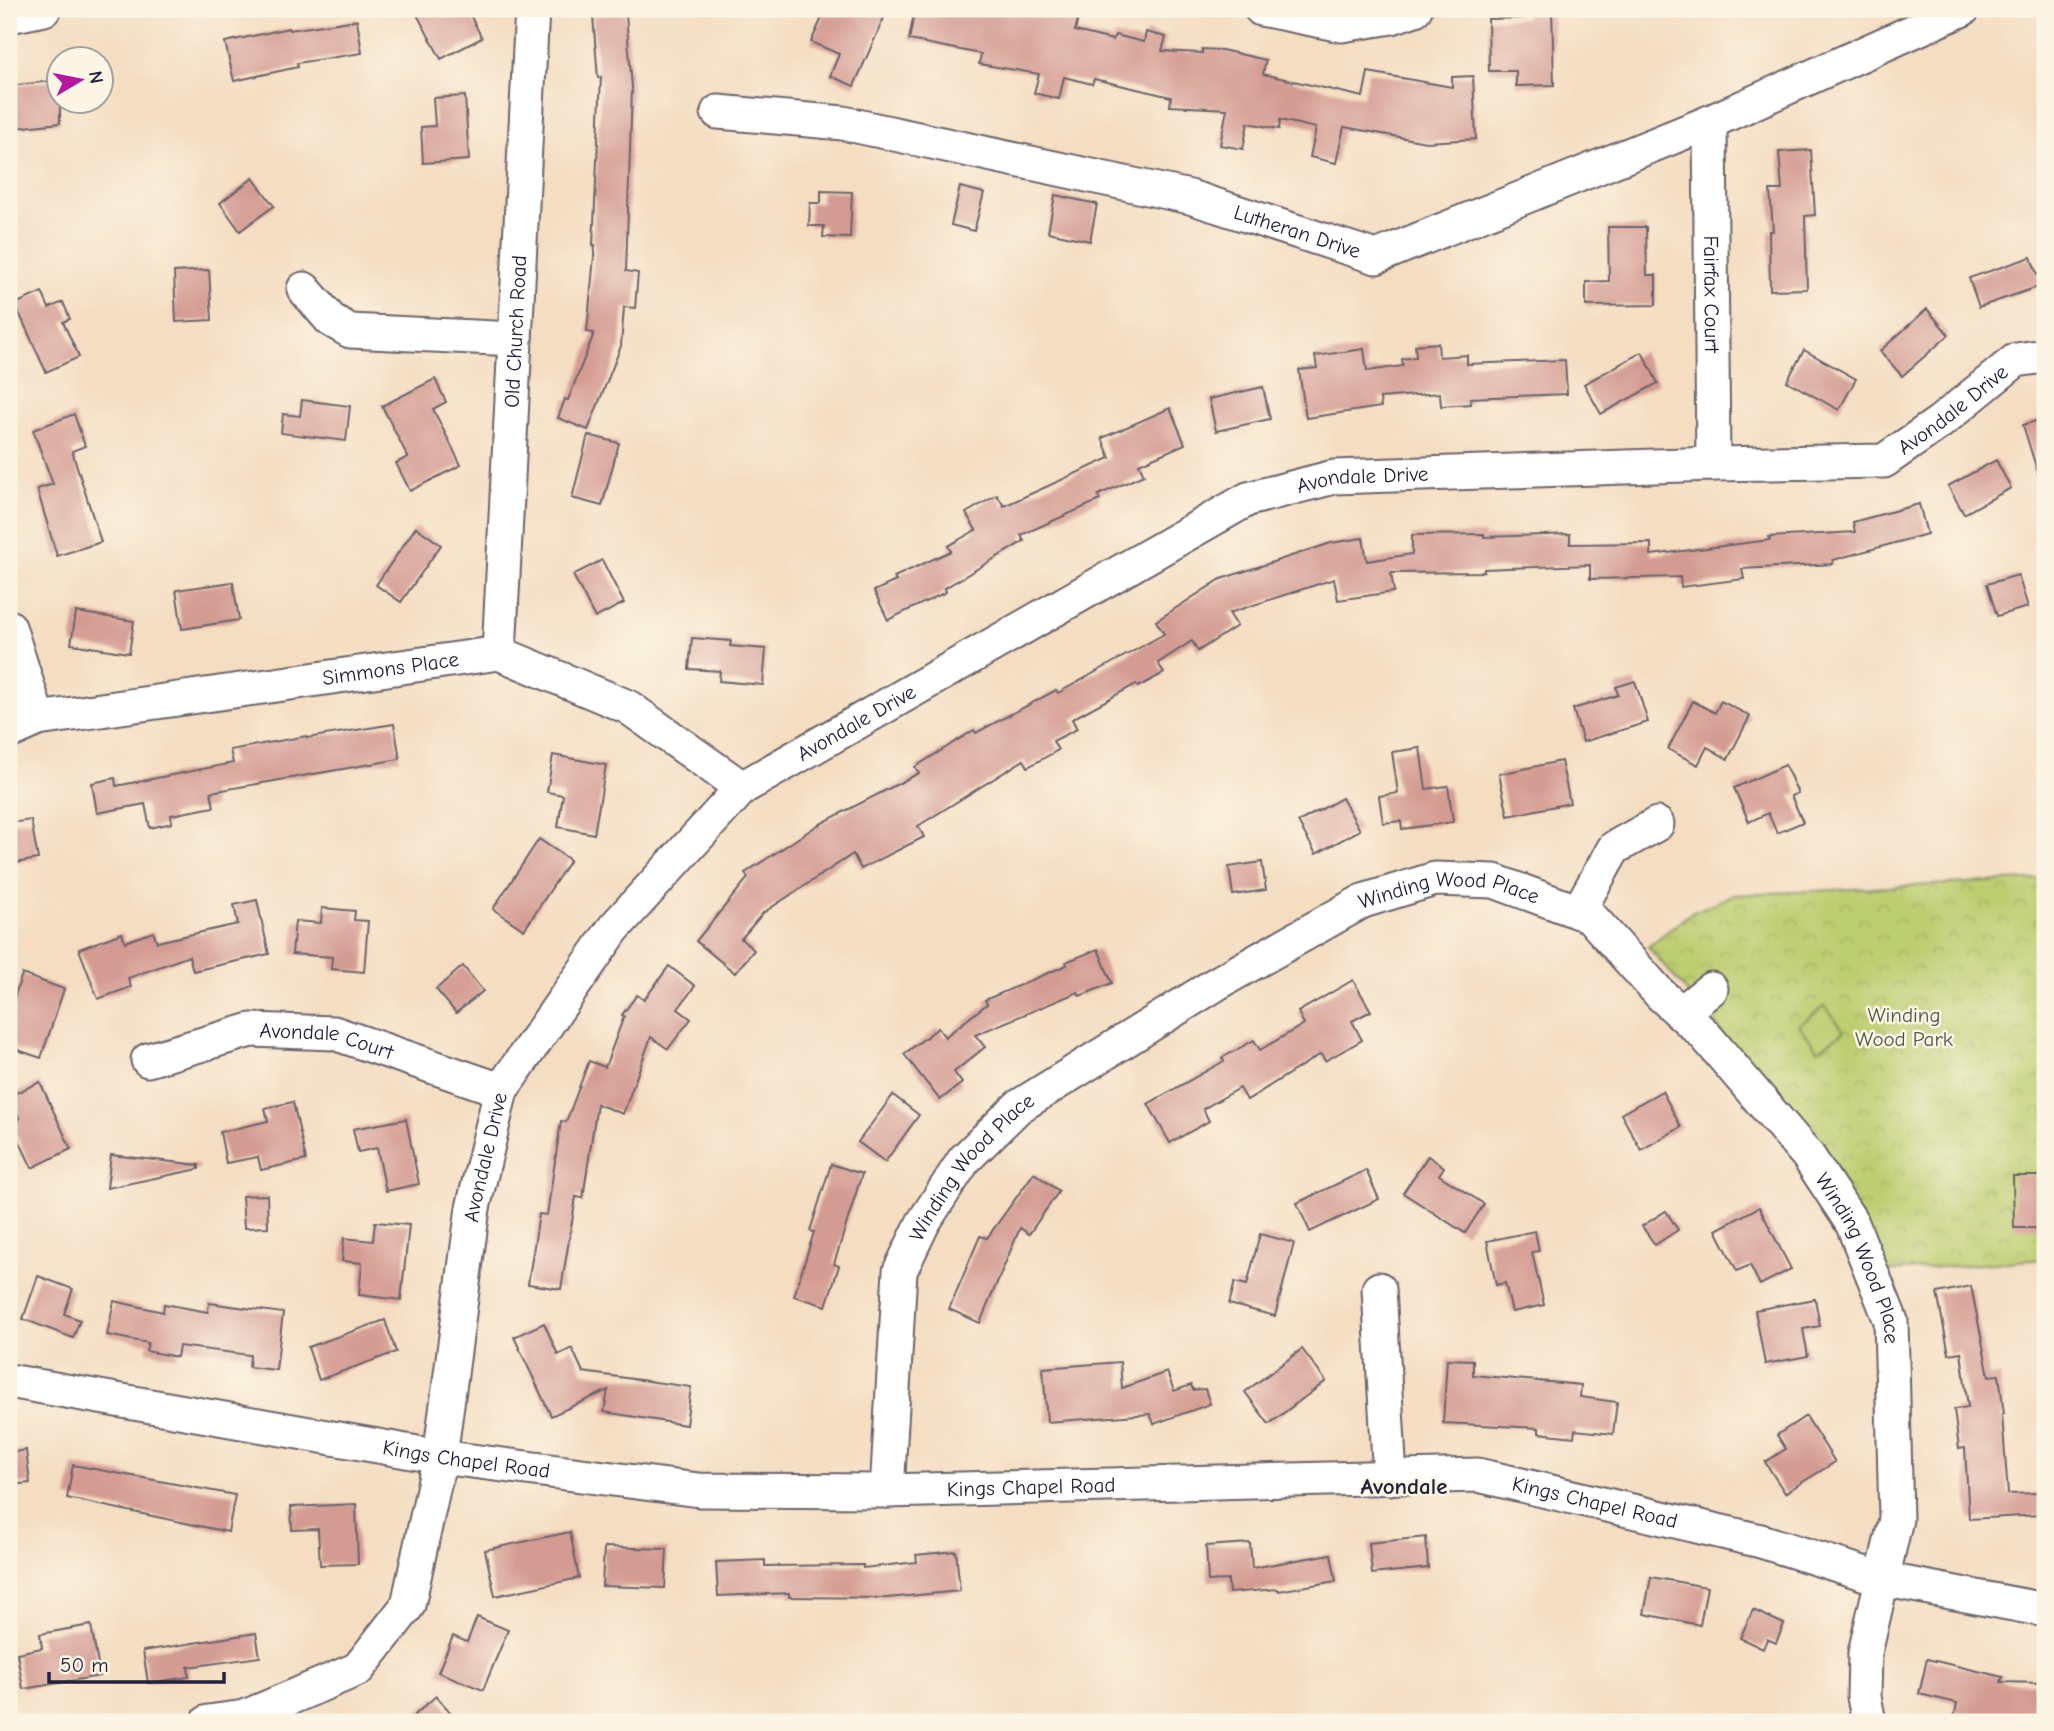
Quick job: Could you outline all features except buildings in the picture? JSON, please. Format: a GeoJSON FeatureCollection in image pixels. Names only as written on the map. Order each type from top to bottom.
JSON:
{"type":"FeatureCollection","features":[{"type":"Feature","properties":{"kind":"street"},"geometry":{"type":"LineString","coordinates":[[9,16],[44,9]]}},
{"type":"Feature","properties":{"kind":"street","name":"Old Church Road"},"geometry":{"type":"LineString","coordinates":[[499,653],[531,9]]}},
{"type":"Feature","properties":{"kind":"street"},"geometry":{"type":"LineString","coordinates":[[1261,9],[1342,25],[1392,18],[1415,9]]}},
{"type":"Feature","properties":{"kind":"street","name":"Lutheran Drive"},"geometry":{"type":"LineString","coordinates":[[718,112],[843,123],[1190,197],[1376,257],[1710,122],[1963,9]]}},
{"type":"Feature","properties":{"kind":"street","name":"Fairfax Court"},"geometry":{"type":"LineString","coordinates":[[1710,122],[1713,464]]}},
{"type":"Feature","properties":{"kind":"street"},"geometry":{"type":"LineString","coordinates":[[304,289],[331,320],[350,331],[515,339]]}},
{"type":"Feature","properties":{"kind":"street","name":"Avondale Drive"},"geometry":{"type":"LineString","coordinates":[[208,1722],[244,1717],[358,1669],[408,1605],[440,1457],[473,1208],[501,1090],[614,929],[742,788],[1248,499],[1334,477],[1884,461],[1940,422],[2016,360],[2045,356]]}},
{"type":"Feature","properties":{"kind":"street"},"geometry":{"type":"LineString","coordinates":[[9,627],[38,719]]}},
{"type":"Feature","properties":{"kind":"street"},"geometry":{"type":"LineString","coordinates":[[499,653],[628,707],[742,788]]}},
{"type":"Feature","properties":{"kind":"street","name":"Simmons Place"},"geometry":{"type":"LineString","coordinates":[[9,732],[38,719],[499,653]]}},
{"type":"Feature","properties":{"kind":"street"},"geometry":{"type":"LineString","coordinates":[[1578,912],[1614,848],[1657,824]]}},
{"type":"Feature","properties":{"kind":"street","name":"Winding Wood Place"},"geometry":{"type":"LineString","coordinates":[[887,1491],[900,1270],[923,1223],[964,1160],[1018,1107],[1216,984],[1363,901],[1435,879],[1494,881],[1590,916],[1660,993],[1703,1034],[1808,1156],[1852,1223],[1891,1321],[1896,1519],[1866,1653],[1864,1697],[1869,1722]]}},
{"type":"Feature","properties":{"kind":"street"},"geometry":{"type":"LineString","coordinates":[[1681,1013],[1711,989]]}},
{"type":"Feature","properties":{"kind":"street","name":"Avondale Court"},"geometry":{"type":"LineString","coordinates":[[148,1060],[251,1030],[334,1033],[501,1090]]}},
{"type":"Feature","properties":{"kind":"street"},"geometry":{"type":"LineString","coordinates":[[1379,1289],[1390,1478]]}},
{"type":"Feature","properties":{"kind":"street","name":"Kings Chapel Road"},"geometry":{"type":"LineString","coordinates":[[9,1381],[440,1457],[699,1490],[887,1491],[1478,1475],[1761,1541],[1882,1578],[2045,1610]]}},
{"type":"Feature","properties":{"kind":"green space","name":"Winding Wood Park"},"geometry":{"type":"Polygon","coordinates":[[[2045,879],[2045,1259],[1881,1272],[1715,1024],[1648,947],[1689,914],[1733,895],[2045,879]]]}},
{"type":"Feature","properties":{"kind":"green space"},"geometry":{"type":"Polygon","coordinates":[[[1825,1006],[1844,1031],[1818,1050],[1799,1025],[1825,1006]]]}},
{"type":"Feature","properties":{"kind":"district","name":"Avondale"},"geometry":{"type":"Point","coordinates":[1404,1486]}}]}
